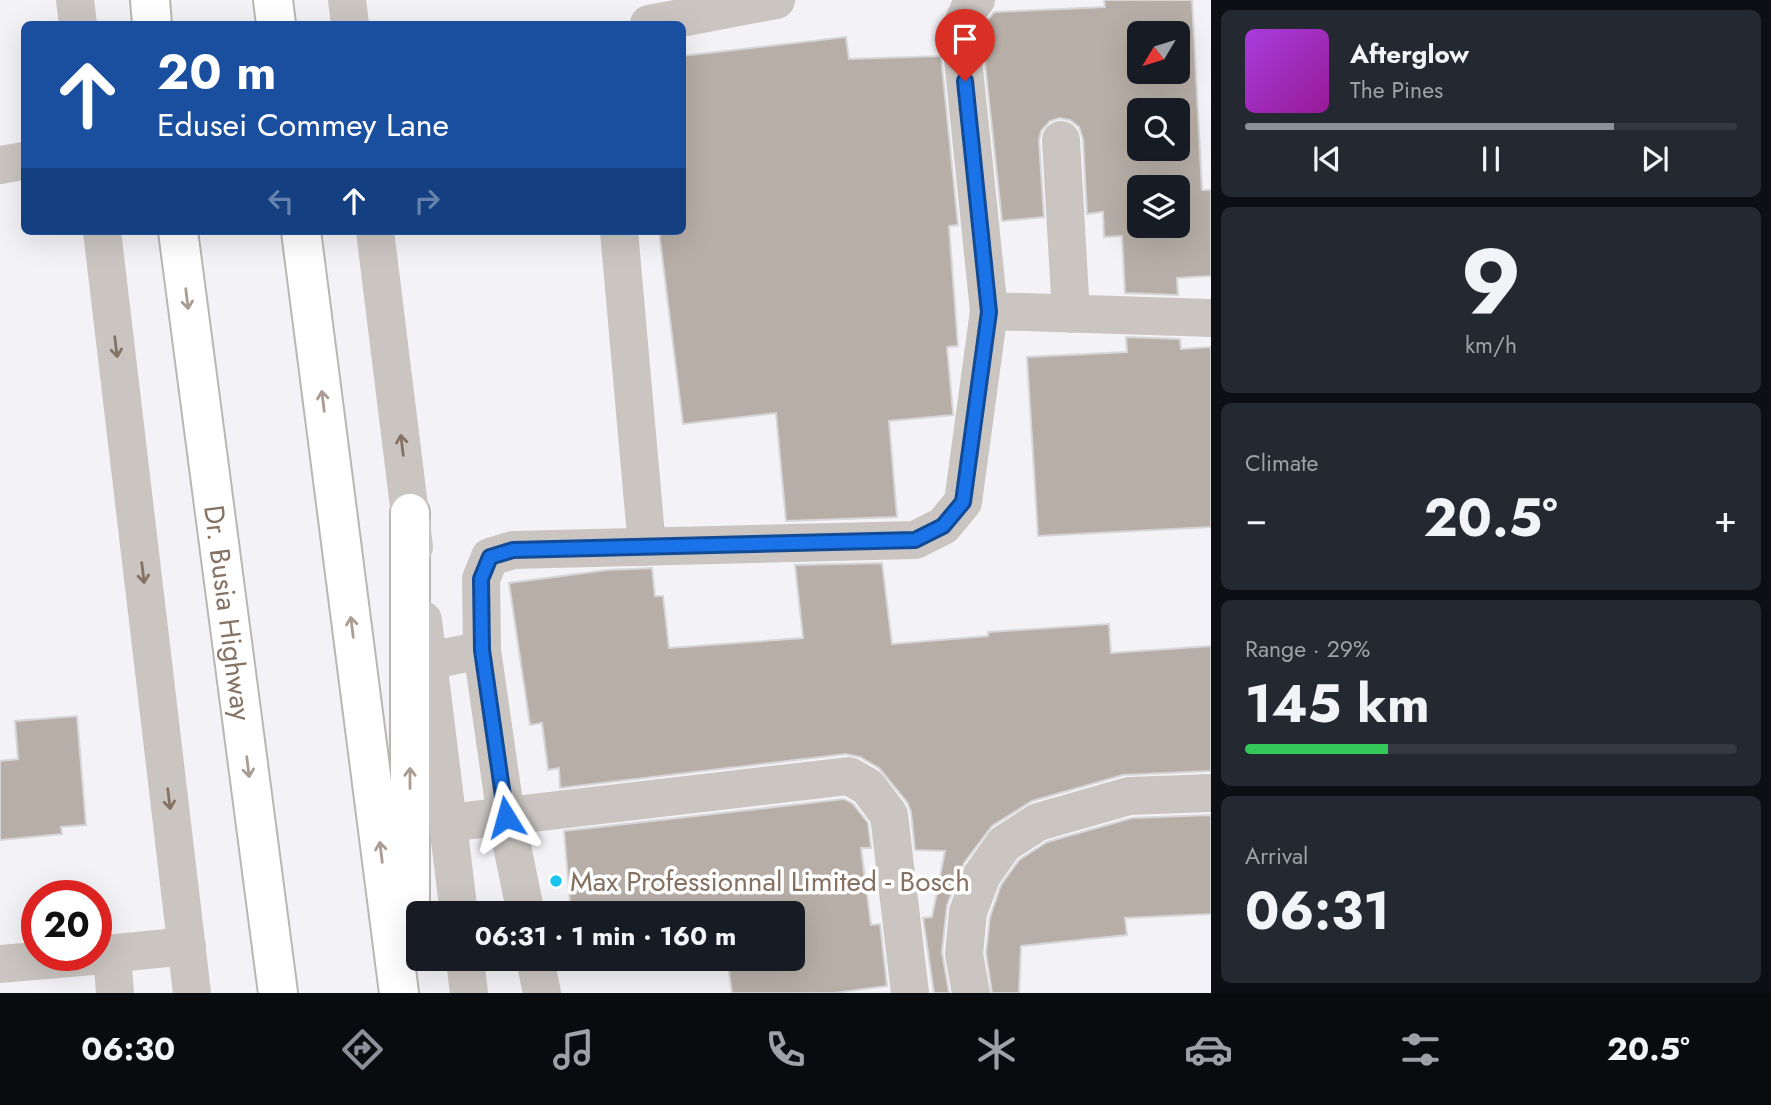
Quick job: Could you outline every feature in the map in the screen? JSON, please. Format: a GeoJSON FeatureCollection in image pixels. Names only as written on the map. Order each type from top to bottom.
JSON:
{"type":"FeatureCollection","features":[{"type":"Feature","properties":{"kind":"highway"},"geometry":{"type":"LineString","coordinates":[[149,0],[152,21]]}},
{"type":"Feature","properties":{"kind":"highway"},"geometry":{"type":"LineString","coordinates":[[273,0],[276,21]]}},
{"type":"Feature","properties":{"kind":"highway","name":"Dr. Busia Highway"},"geometry":{"type":"LineString","coordinates":[[179,235],[278,993]]}},
{"type":"Feature","properties":{"kind":"highway"},"geometry":{"type":"LineString","coordinates":[[302,235],[399,993]]}},
{"type":"Feature","properties":{"kind":"highway"},"geometry":{"type":"LineString","coordinates":[[410,513],[410,993]]}},
{"type":"Feature","properties":{"kind":"street"},"geometry":{"type":"LineString","coordinates":[[75,0],[78,21]]}},
{"type":"Feature","properties":{"kind":"street"},"geometry":{"type":"LineString","coordinates":[[347,0],[350,21]]}},
{"type":"Feature","properties":{"kind":"street"},"geometry":{"type":"LineString","coordinates":[[665,21],[776,0]]}},
{"type":"Feature","properties":{"kind":"street"},"geometry":{"type":"LineString","coordinates":[[523,901],[506,817],[482,650],[481,579],[490,557],[513,550],[915,540],[943,526],[963,502],[989,312],[960,30],[970,6],[976,0]]}},
{"type":"Feature","properties":{"kind":"street"},"geometry":{"type":"LineString","coordinates":[[1061,140],[1072,314]]}},
{"type":"Feature","properties":{"kind":"street"},"geometry":{"type":"LineString","coordinates":[[0,165],[21,162]]}},
{"type":"Feature","properties":{"kind":"street"},"geometry":{"type":"LineString","coordinates":[[102,235],[192,993]]}},
{"type":"Feature","properties":{"kind":"street"},"geometry":{"type":"LineString","coordinates":[[375,235],[457,901]]}},
{"type":"Feature","properties":{"kind":"street"},"geometry":{"type":"LineString","coordinates":[[619,235],[647,547]]}},
{"type":"Feature","properties":{"kind":"street"},"geometry":{"type":"LineString","coordinates":[[989,312],[1211,318]]}},
{"type":"Feature","properties":{"kind":"street"},"geometry":{"type":"LineString","coordinates":[[428,661],[482,650]]}},
{"type":"Feature","properties":{"kind":"street"},"geometry":{"type":"LineString","coordinates":[[448,823],[849,776],[868,787],[889,815],[910,993]]}},
{"type":"Feature","properties":{"kind":"street"},"geometry":{"type":"LineString","coordinates":[[971,993],[964,954],[968,912],[982,875],[1004,844],[1038,822],[1129,796],[1211,793]]}},
{"type":"Feature","properties":{"kind":"street"},"geometry":{"type":"LineString","coordinates":[[112,954],[187,946]]}},
{"type":"Feature","properties":{"kind":"street"},"geometry":{"type":"LineString","coordinates":[[0,964],[21,962]]}},
{"type":"Feature","properties":{"kind":"street"},"geometry":{"type":"LineString","coordinates":[[106,971],[115,993]]}},
{"type":"Feature","properties":{"kind":"street"},"geometry":{"type":"LineString","coordinates":[[466,971],[469,993]]}},
{"type":"Feature","properties":{"kind":"street"},"geometry":{"type":"LineString","coordinates":[[537,971],[542,993]]}},
{"type":"Feature","properties":{"kind":"building"},"geometry":{"type":"Polygon","coordinates":[[[1104,0],[1192,0],[1202,190],[1211,190],[1211,276],[1177,278],[1178,295],[1125,293],[1122,236],[1104,237],[1103,212],[1087,214],[1083,139],[1079,127],[1070,120],[1059,118],[1050,121],[1041,131],[1039,141],[1044,217],[1002,221],[984,54],[988,54],[986,24],[994,12],[1105,7],[1104,0]]]}},
{"type":"Feature","properties":{"kind":"building"},"geometry":{"type":"Polygon","coordinates":[[[846,37],[849,59],[941,56],[958,225],[949,226],[958,346],[947,347],[953,415],[889,421],[897,517],[786,521],[776,413],[683,424],[659,235],[686,235],[686,56],[846,37]]]}},
{"type":"Feature","properties":{"kind":"building"},"geometry":{"type":"Polygon","coordinates":[[[1126,337],[1180,339],[1181,349],[1211,347],[1211,527],[1038,536],[1027,357],[1127,352],[1126,337]]]}},
{"type":"Feature","properties":{"kind":"building"},"geometry":{"type":"Polygon","coordinates":[[[882,563],[892,644],[988,636],[988,632],[1109,624],[1111,653],[1211,646],[1211,771],[1123,775],[1032,801],[992,826],[964,863],[947,905],[942,952],[949,993],[934,993],[923,918],[932,917],[945,851],[915,850],[911,812],[907,802],[879,768],[860,757],[846,754],[560,788],[559,768],[548,770],[542,723],[530,725],[509,583],[607,570],[652,568],[655,596],[663,596],[669,648],[803,638],[795,565],[882,563]]]}},
{"type":"Feature","properties":{"kind":"building"},"geometry":{"type":"Polygon","coordinates":[[[77,716],[86,825],[61,827],[62,834],[0,840],[0,761],[18,759],[15,721],[77,716]]]}},
{"type":"Feature","properties":{"kind":"building"},"geometry":{"type":"Polygon","coordinates":[[[844,799],[853,804],[868,823],[871,848],[861,848],[871,925],[880,924],[887,986],[834,993],[732,993],[729,971],[805,971],[805,901],[570,901],[564,831],[844,799]]]}},
{"type":"Feature","properties":{"kind":"building"},"geometry":{"type":"Polygon","coordinates":[[[1211,815],[1211,914],[1125,918],[1127,935],[1021,946],[1019,993],[992,993],[986,953],[990,917],[1001,885],[1019,860],[1047,842],[1132,818],[1211,815]]]}},
{"type":"Feature","properties":{"kind":"place","name":"Max Professionnal Limited - Bosch"},"geometry":{"type":"Point","coordinates":[556,881]}},
{"type":"Feature","properties":{"kind":"route"},"geometry":{"type":"LineString","coordinates":[[506,817],[482,650],[481,579],[490,557],[513,550],[915,540],[943,526],[963,502],[989,312],[965,81]]}}]}
